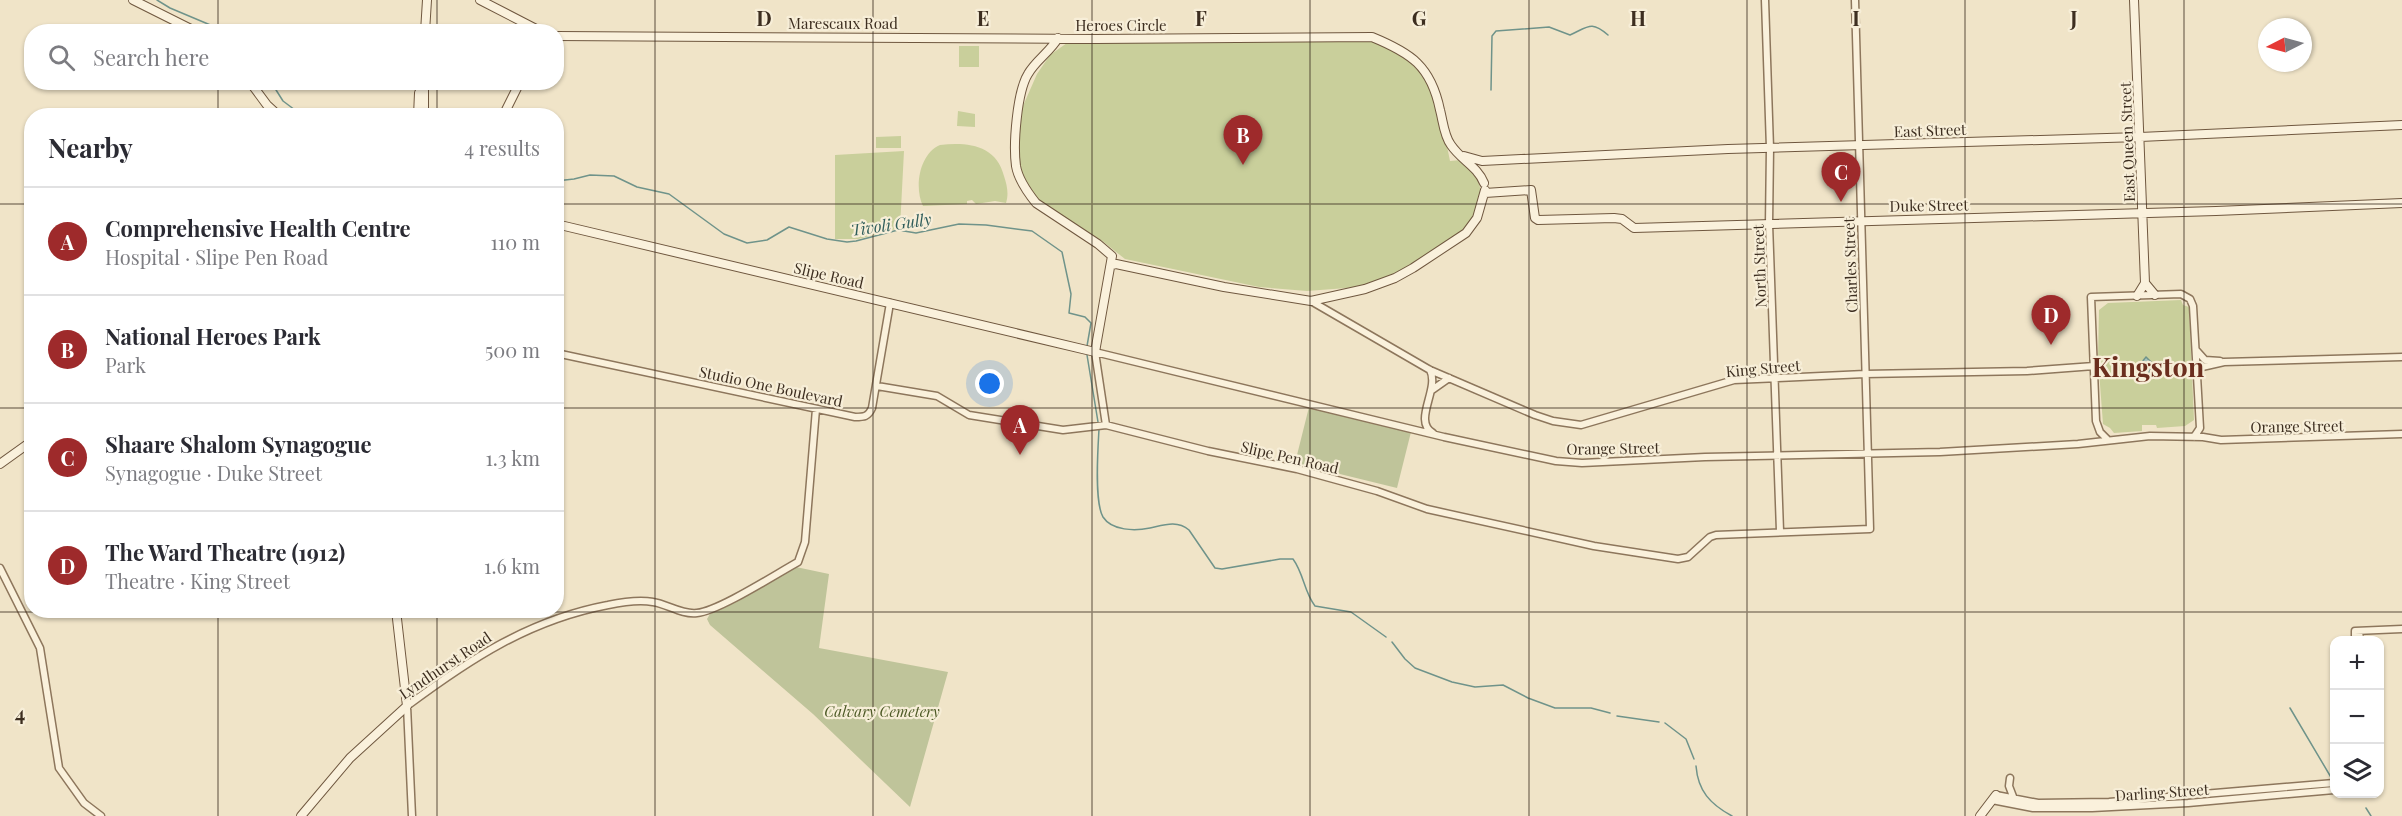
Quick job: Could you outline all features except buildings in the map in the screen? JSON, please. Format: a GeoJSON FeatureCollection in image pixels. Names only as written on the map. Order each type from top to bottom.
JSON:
{"type":"FeatureCollection","features":[{"type":"Feature","properties":{"kind":"main road"},"geometry":{"type":"LineString","coordinates":[[133,0],[181,24]]}},
{"type":"Feature","properties":{"kind":"main road"},"geometry":{"type":"LineString","coordinates":[[422,0],[423,24]]}},
{"type":"Feature","properties":{"kind":"main road"},"geometry":{"type":"LineString","coordinates":[[424,24],[427,0]]}},
{"type":"Feature","properties":{"kind":"main road"},"geometry":{"type":"LineString","coordinates":[[480,0],[526,24]]}},
{"type":"Feature","properties":{"kind":"main road","name":"East Queen Street"},"geometry":{"type":"LineString","coordinates":[[2134,0],[2145,283]]}},
{"type":"Feature","properties":{"kind":"main road","name":"Marescaux Road"},"geometry":{"type":"LineString","coordinates":[[564,37],[1058,38]]}},
{"type":"Feature","properties":{"kind":"main road","name":"Heroes Circle"},"geometry":{"type":"LineString","coordinates":[[1112,265],[1112,256],[1036,203],[1029,195],[1016,166],[1017,117],[1021,89],[1035,64],[1058,38],[1372,37],[1397,47],[1426,71],[1437,93],[1449,144],[1478,171],[1484,183]]}},
{"type":"Feature","properties":{"kind":"main road"},"geometry":{"type":"LineString","coordinates":[[256,90],[270,108]]}},
{"type":"Feature","properties":{"kind":"main road"},"geometry":{"type":"LineString","coordinates":[[418,108],[420,90]]}},
{"type":"Feature","properties":{"kind":"main road"},"geometry":{"type":"LineString","coordinates":[[424,90],[424,108]]}},
{"type":"Feature","properties":{"kind":"main road"},"geometry":{"type":"LineString","coordinates":[[507,108],[516,90]]}},
{"type":"Feature","properties":{"kind":"main road","name":"East Street"},"geometry":{"type":"LineString","coordinates":[[1460,156],[1482,161],[2402,125]]}},
{"type":"Feature","properties":{"kind":"main road"},"geometry":{"type":"LineString","coordinates":[[1095,352],[1112,265],[1311,301],[1365,289],[1395,278],[1466,233],[1477,218],[1485,193],[1482,161]]}},
{"type":"Feature","properties":{"kind":"main road","name":"Duke Street"},"geometry":{"type":"LineString","coordinates":[[1485,193],[1532,190],[1535,218],[1543,220],[1614,218],[1622,219],[1634,228],[2402,203]]}},
{"type":"Feature","properties":{"kind":"main road","name":"Slipe Road"},"geometry":{"type":"LineString","coordinates":[[564,226],[1095,352]]}},
{"type":"Feature","properties":{"kind":"main road"},"geometry":{"type":"LineString","coordinates":[[2137,296],[2145,283],[2155,295]]}},
{"type":"Feature","properties":{"kind":"main road"},"geometry":{"type":"LineString","coordinates":[[0,464],[24,447]]}},
{"type":"Feature","properties":{"kind":"main road"},"geometry":{"type":"LineString","coordinates":[[397,618],[406,706]]}},
{"type":"Feature","properties":{"kind":"main road","name":"Lyndhurst Road"},"geometry":{"type":"LineString","coordinates":[[301,816],[350,758],[406,706]]}},
{"type":"Feature","properties":{"kind":"main road"},"geometry":{"type":"LineString","coordinates":[[1980,816],[1994,797]]}},
{"type":"Feature","properties":{"kind":"street","name":"North Street"},"geometry":{"type":"LineString","coordinates":[[1765,0],[1770,148],[1769,224],[1780,531]]}},
{"type":"Feature","properties":{"kind":"street","name":"Charles Street"},"geometry":{"type":"LineString","coordinates":[[1780,531],[1869,529],[1855,0]]}},
{"type":"Feature","properties":{"kind":"street"},"geometry":{"type":"LineString","coordinates":[[2107,439],[2096,424],[2091,297],[2181,294],[2192,302],[2200,428],[2194,437]]}},
{"type":"Feature","properties":{"kind":"street","name":"King Street"},"geometry":{"type":"LineString","coordinates":[[1311,301],[1430,370],[1553,421],[1581,426],[1734,380],[1865,374],[2027,371],[2094,366]]}},
{"type":"Feature","properties":{"kind":"street","name":"Studio One Boulevard"},"geometry":{"type":"LineString","coordinates":[[564,355],[816,409],[864,417],[870,414],[877,386],[890,303]]}},
{"type":"Feature","properties":{"kind":"street"},"geometry":{"type":"LineString","coordinates":[[2196,350],[2205,360],[2224,362],[2402,357]]}},
{"type":"Feature","properties":{"kind":"street"},"geometry":{"type":"LineString","coordinates":[[1095,352],[1106,425]]}},
{"type":"Feature","properties":{"kind":"street","name":"Orange Street"},"geometry":{"type":"LineString","coordinates":[[1095,352],[1444,437],[1556,461],[1592,464],[1705,457],[1940,452],[2078,444],[2150,436],[2221,440],[2402,434]]}},
{"type":"Feature","properties":{"kind":"street"},"geometry":{"type":"LineString","coordinates":[[2196,374],[2202,367],[2224,362]]}},
{"type":"Feature","properties":{"kind":"street"},"geometry":{"type":"LineString","coordinates":[[1416,430],[1425,416],[1432,390],[1430,370]]}},
{"type":"Feature","properties":{"kind":"street"},"geometry":{"type":"LineString","coordinates":[[1432,390],[1449,378]]}},
{"type":"Feature","properties":{"kind":"street","name":"Slipe Pen Road"},"geometry":{"type":"LineString","coordinates":[[877,386],[937,396],[969,415],[1063,430],[1106,425],[1208,451],[1297,469],[1377,491],[1427,509],[1594,546],[1678,559],[1688,557],[1710,537],[1728,533],[1780,531]]}},
{"type":"Feature","properties":{"kind":"street","name":"Lyndhurst Road"},"geometry":{"type":"LineString","coordinates":[[564,618],[599,607],[637,601],[653,602],[696,614],[720,604],[798,562],[805,542],[816,409]]}},
{"type":"Feature","properties":{"kind":"street"},"geometry":{"type":"LineString","coordinates":[[1425,416],[1428,430],[1444,437]]}},
{"type":"Feature","properties":{"kind":"street"},"geometry":{"type":"LineString","coordinates":[[0,568],[24,616]]}},
{"type":"Feature","properties":{"kind":"street"},"geometry":{"type":"LineString","coordinates":[[25,618],[40,648],[58,768],[84,803],[101,816]]}},
{"type":"Feature","properties":{"kind":"street","name":"Lyndhurst Road"},"geometry":{"type":"LineString","coordinates":[[406,706],[512,636],[529,628],[562,618]]}},
{"type":"Feature","properties":{"kind":"street"},"geometry":{"type":"LineString","coordinates":[[2357,636],[2357,631],[2402,629]]}},
{"type":"Feature","properties":{"kind":"street"},"geometry":{"type":"LineString","coordinates":[[406,706],[412,816]]}},
{"type":"Feature","properties":{"kind":"street"},"geometry":{"type":"LineString","coordinates":[[2010,778],[2009,786],[2014,799]]}},
{"type":"Feature","properties":{"kind":"street","name":"Darling Street"},"geometry":{"type":"LineString","coordinates":[[1994,797],[2033,808],[2092,808],[2316,788],[2330,784]]}},
{"type":"Feature","properties":{"kind":"street","name":"Darling Street"},"geometry":{"type":"LineString","coordinates":[[1994,797],[2043,803],[2109,802],[2244,792],[2316,788],[2330,790]]}},
{"type":"Feature","properties":{"kind":"green space"},"geometry":{"type":"Polygon","coordinates":[[[1355,37],[1399,44],[1429,79],[1438,102],[1450,161],[1461,160],[1469,166],[1477,177],[1482,194],[1476,216],[1460,233],[1393,276],[1360,287],[1307,291],[1259,287],[1125,259],[1101,240],[1038,200],[1023,179],[1018,163],[1019,115],[1037,74],[1050,55],[1067,43],[1154,38],[1355,37]]]}},
{"type":"Feature","properties":{"kind":"green space"},"geometry":{"type":"Polygon","coordinates":[[[959,46],[979,46],[979,67],[959,67],[959,46]]]}},
{"type":"Feature","properties":{"kind":"green space"},"geometry":{"type":"Polygon","coordinates":[[[958,111],[975,114],[975,127],[957,126],[958,111]]]}},
{"type":"Feature","properties":{"kind":"green space"},"geometry":{"type":"Polygon","coordinates":[[[901,136],[901,148],[876,148],[876,137],[901,136]]]}},
{"type":"Feature","properties":{"kind":"green space"},"geometry":{"type":"Polygon","coordinates":[[[940,145],[970,145],[988,152],[995,158],[1006,183],[1006,203],[995,201],[976,204],[972,200],[967,201],[967,204],[923,206],[919,190],[920,172],[927,156],[940,145]]]}},
{"type":"Feature","properties":{"kind":"green space"},"geometry":{"type":"Polygon","coordinates":[[[904,151],[900,228],[858,239],[835,239],[835,155],[904,151]]]}},
{"type":"Feature","properties":{"kind":"green space"},"geometry":{"type":"Polygon","coordinates":[[[2181,300],[2183,305],[2189,307],[2194,420],[2185,426],[2157,428],[2156,425],[2142,425],[2142,431],[2114,433],[2103,424],[2098,358],[2099,310],[2108,303],[2181,300]]]}},
{"type":"Feature","properties":{"kind":"green space"},"geometry":{"type":"Polygon","coordinates":[[[1309,407],[1411,432],[1397,488],[1295,463],[1309,407]]]}},
{"type":"Feature","properties":{"kind":"green space","name":"Calvary Cemetery"},"geometry":{"type":"Polygon","coordinates":[[[796,567],[829,574],[819,648],[948,672],[910,807],[813,714],[710,625],[707,619],[710,614],[796,567]]]}},
{"type":"Feature","properties":{"kind":"water"},"geometry":{"type":"Polygon","coordinates":[[[2146,357],[2156,367],[2151,369],[2147,376],[2143,370],[2137,368],[2146,357]]]}},
{"type":"Feature","properties":{"kind":"waterway","name":"Tivoli Gully"},"geometry":{"type":"LineString","coordinates":[[157,0],[208,24]]}},
{"type":"Feature","properties":{"kind":"waterway"},"geometry":{"type":"LineString","coordinates":[[1491,90],[1492,36],[1496,31],[1549,27],[1570,35],[1593,26],[1608,35]]}},
{"type":"Feature","properties":{"kind":"waterway","name":"Tivoli Gully"},"geometry":{"type":"LineString","coordinates":[[276,90],[283,101],[292,108]]}},
{"type":"Feature","properties":{"kind":"waterway","name":"Tivoli Gully"},"geometry":{"type":"LineString","coordinates":[[564,180],[590,175],[614,176],[637,187],[669,194],[724,234],[747,243],[767,240],[789,227],[827,239],[847,242],[898,230],[916,233],[959,224],[1032,231],[1062,252],[1071,294],[1069,313],[1085,317],[1091,323],[1087,346]]}},
{"type":"Feature","properties":{"kind":"waterway","name":"Tivoli Gully"},"geometry":{"type":"LineString","coordinates":[[1087,355],[1098,422]]}},
{"type":"Feature","properties":{"kind":"waterway","name":"Tivoli Gully"},"geometry":{"type":"LineString","coordinates":[[1099,429],[1098,500],[1100,510],[1107,522],[1131,530],[1170,524],[1180,525],[1189,530],[1215,568],[1293,559],[1315,606],[1351,612],[1386,637]]}},
{"type":"Feature","properties":{"kind":"waterway","name":"Tivoli Gully"},"geometry":{"type":"LineString","coordinates":[[1392,642],[1415,668],[1452,682],[1475,687],[1503,685],[1555,708],[1591,708],[1610,713]]}},
{"type":"Feature","properties":{"kind":"waterway"},"geometry":{"type":"LineString","coordinates":[[2290,708],[2330,776]]}},
{"type":"Feature","properties":{"kind":"waterway","name":"Tivoli Gully"},"geometry":{"type":"LineString","coordinates":[[1617,716],[1659,722]]}},
{"type":"Feature","properties":{"kind":"waterway","name":"Tivoli Gully"},"geometry":{"type":"LineString","coordinates":[[1665,723],[1686,739],[1694,759]]}},
{"type":"Feature","properties":{"kind":"waterway","name":"Tivoli Gully"},"geometry":{"type":"LineString","coordinates":[[1696,766],[1699,783],[1706,796],[1717,807],[1732,816]]}},
{"type":"Feature","properties":{"kind":"waterway"},"geometry":{"type":"LineString","coordinates":[[2366,808],[2371,816]]}},
{"type":"Feature","properties":{"kind":"place","name":"National Heroes Park"},"geometry":{"type":"Point","coordinates":[1243,165]}},
{"type":"Feature","properties":{"kind":"place","name":"Shaare Shalom Synagogue"},"geometry":{"type":"Point","coordinates":[1841,202]}},
{"type":"Feature","properties":{"kind":"place","name":"The Ward Theatre (1912)"},"geometry":{"type":"Point","coordinates":[2051,345]}},
{"type":"Feature","properties":{"kind":"place","name":"Comprehensive Health Centre"},"geometry":{"type":"Point","coordinates":[1020,455]}},
{"type":"Feature","properties":{"kind":"district","name":"Kingston"},"geometry":{"type":"Point","coordinates":[2148,366]}}]}
